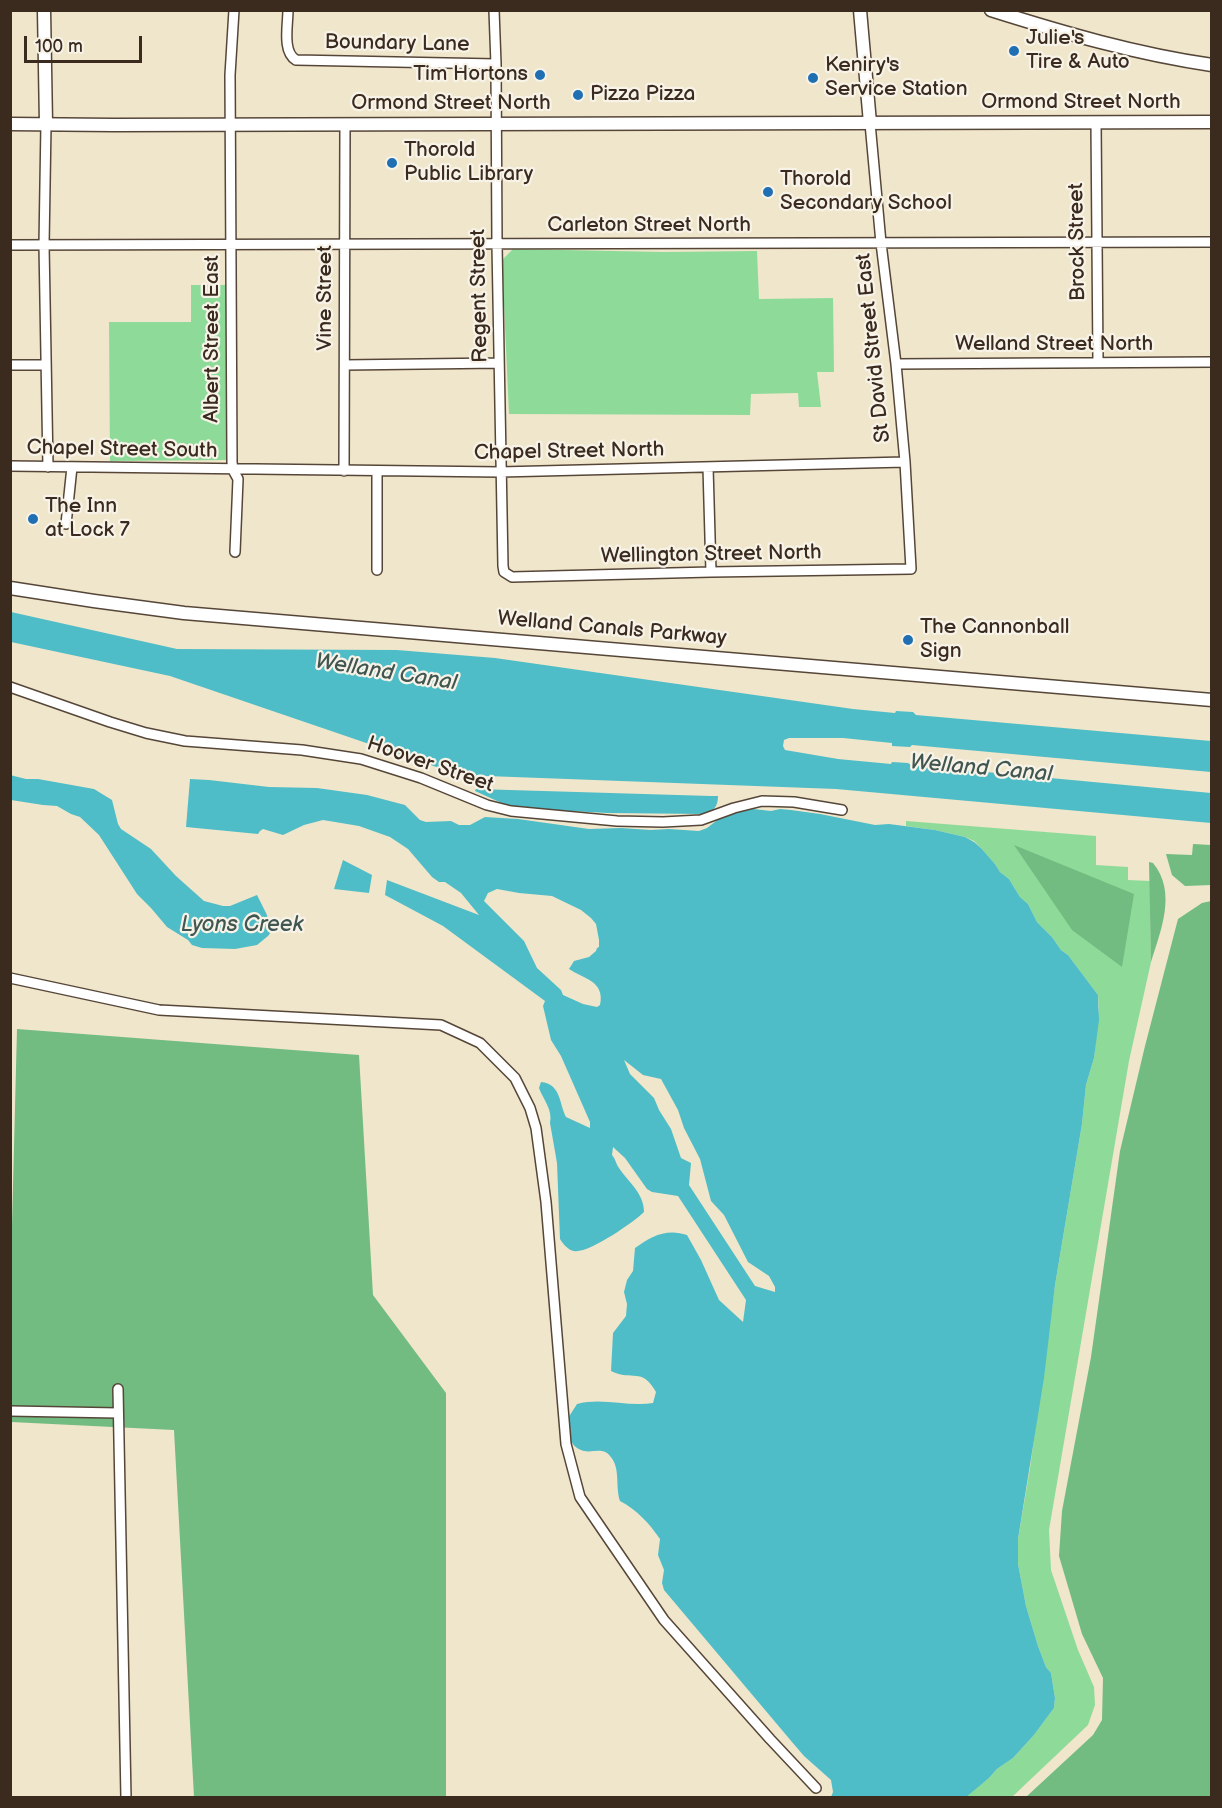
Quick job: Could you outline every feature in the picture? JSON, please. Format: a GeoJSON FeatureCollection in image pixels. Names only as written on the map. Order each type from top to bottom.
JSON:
{"type":"FeatureCollection","features":[{"type":"Feature","properties":{"kind":"street"},"geometry":{"type":"LineString","coordinates":[[44,10],[46,124],[44,245],[48,467]]}},
{"type":"Feature","properties":{"kind":"street","name":"Albert Street East"},"geometry":{"type":"LineString","coordinates":[[234,10],[230,125],[231,411],[233,470],[238,479],[235,552]]}},
{"type":"Feature","properties":{"kind":"street","name":"Boundary Lane"},"geometry":{"type":"LineString","coordinates":[[288,10],[288,48],[292,58],[296,60],[496,64]]}},
{"type":"Feature","properties":{"kind":"street","name":"Regent Street"},"geometry":{"type":"LineString","coordinates":[[494,10],[500,472],[503,566],[504,572],[512,577]]}},
{"type":"Feature","properties":{"kind":"street"},"geometry":{"type":"LineString","coordinates":[[860,10],[870,123]]}},
{"type":"Feature","properties":{"kind":"street"},"geometry":{"type":"LineString","coordinates":[[991,10],[1021,15],[1112,47],[1212,65]]}},
{"type":"Feature","properties":{"kind":"street","name":"Brock Street"},"geometry":{"type":"LineString","coordinates":[[1096,122],[1098,362]]}},
{"type":"Feature","properties":{"kind":"street","name":"Ormond Street North"},"geometry":{"type":"LineString","coordinates":[[10,124],[1212,122]]}},
{"type":"Feature","properties":{"kind":"street","name":"St David Street East"},"geometry":{"type":"LineString","coordinates":[[870,123],[881,243],[896,364],[905,462],[911,569]]}},
{"type":"Feature","properties":{"kind":"street","name":"Vine Street"},"geometry":{"type":"LineString","coordinates":[[344,471],[345,124]]}},
{"type":"Feature","properties":{"kind":"street","name":"Carleton Street North"},"geometry":{"type":"LineString","coordinates":[[10,245],[1212,242]]}},
{"type":"Feature","properties":{"kind":"street","name":"Welland Street North"},"geometry":{"type":"LineString","coordinates":[[896,364],[1212,362]]}},
{"type":"Feature","properties":{"kind":"street"},"geometry":{"type":"LineString","coordinates":[[345,365],[499,363]]}},
{"type":"Feature","properties":{"kind":"street"},"geometry":{"type":"LineString","coordinates":[[10,365],[46,365]]}},
{"type":"Feature","properties":{"kind":"street","name":"Chapel Street North"},"geometry":{"type":"LineString","coordinates":[[233,470],[500,472],[905,462]]}},
{"type":"Feature","properties":{"kind":"street","name":"Chapel Street South"},"geometry":{"type":"LineString","coordinates":[[10,466],[233,470]]}},
{"type":"Feature","properties":{"kind":"street"},"geometry":{"type":"LineString","coordinates":[[66,524],[72,467]]}},
{"type":"Feature","properties":{"kind":"street"},"geometry":{"type":"LineString","coordinates":[[708,467],[711,572]]}},
{"type":"Feature","properties":{"kind":"street"},"geometry":{"type":"LineString","coordinates":[[377,570],[378,472]]}},
{"type":"Feature","properties":{"kind":"street","name":"Wellington Street North"},"geometry":{"type":"LineString","coordinates":[[512,577],[911,569]]}},
{"type":"Feature","properties":{"kind":"street","name":"Welland Canals Parkway"},"geometry":{"type":"LineString","coordinates":[[10,588],[184,613],[1212,700]]}},
{"type":"Feature","properties":{"kind":"street","name":"Hoover Street"},"geometry":{"type":"LineString","coordinates":[[10,687],[110,722],[176,739],[302,750],[361,759],[511,811],[617,822],[663,822],[701,820],[762,801],[794,802],[842,810]]}},
{"type":"Feature","properties":{"kind":"street"},"geometry":{"type":"LineString","coordinates":[[10,978],[159,1010],[441,1025],[480,1043],[515,1078],[530,1108],[536,1128],[546,1202],[566,1444],[580,1497],[664,1620],[762,1731],[816,1788]]}},
{"type":"Feature","properties":{"kind":"street"},"geometry":{"type":"LineString","coordinates":[[118,1389],[126,1797]]}},
{"type":"Feature","properties":{"kind":"street"},"geometry":{"type":"LineString","coordinates":[[10,1412],[118,1413]]}},
{"type":"Feature","properties":{"kind":"green space"},"geometry":{"type":"Polygon","coordinates":[[[513,249],[757,251],[759,299],[833,298],[834,372],[817,372],[821,407],[799,407],[798,393],[751,394],[750,415],[509,414],[502,260],[513,249]]]}},
{"type":"Feature","properties":{"kind":"green space"},"geometry":{"type":"Polygon","coordinates":[[[191,285],[226,285],[227,460],[110,461],[109,322],[191,322],[191,285]]]}},
{"type":"Feature","properties":{"kind":"green space"},"geometry":{"type":"Polygon","coordinates":[[[906,821],[1096,836],[1096,865],[1128,867],[1128,880],[1150,881],[1151,962],[1129,1061],[1049,1530],[1051,1570],[1078,1650],[1094,1687],[1095,1705],[1088,1725],[1012,1797],[965,1797],[1013,1758],[1054,1708],[1055,1698],[1051,1673],[1046,1667],[1038,1646],[1026,1606],[1018,1564],[1018,1539],[1055,1285],[1082,1124],[1086,1085],[1094,1058],[1099,1008],[1098,995],[1068,955],[1037,922],[1028,904],[1020,897],[1009,879],[1000,872],[974,841],[935,830],[906,826],[906,821]]]}},
{"type":"Feature","properties":{"kind":"green space"},"geometry":{"type":"Polygon","coordinates":[[[1193,844],[1211,845],[1211,885],[1185,886],[1172,875],[1166,854],[1192,855],[1193,844]]]}},
{"type":"Feature","properties":{"kind":"green space"},"geometry":{"type":"Polygon","coordinates":[[[1014,845],[1134,894],[1122,967],[1072,930],[1014,845]]]}},
{"type":"Feature","properties":{"kind":"green space"},"geometry":{"type":"Polygon","coordinates":[[[1149,862],[1153,863],[1160,874],[1166,899],[1162,924],[1151,962],[1149,862]]]}},
{"type":"Feature","properties":{"kind":"green space"},"geometry":{"type":"Polygon","coordinates":[[[1211,901],[1211,1797],[1026,1797],[1093,1735],[1102,1720],[1103,1678],[1082,1634],[1059,1556],[1062,1511],[1091,1357],[1120,1151],[1145,1046],[1178,919],[1202,903],[1211,901]]]}},
{"type":"Feature","properties":{"kind":"green space"},"geometry":{"type":"Polygon","coordinates":[[[17,1029],[359,1055],[373,1295],[446,1393],[446,1797],[194,1797],[174,1430],[11,1422],[11,1264],[17,1029]]]}},
{"type":"Feature","properties":{"kind":"water","name":"Welland Canal"},"geometry":{"type":"Polygon","coordinates":[[[11,612],[177,649],[397,650],[495,658],[853,709],[895,713],[896,711],[913,712],[916,715],[1211,741],[1211,772],[912,745],[910,747],[892,746],[892,743],[843,738],[789,738],[784,740],[783,746],[785,750],[838,759],[891,764],[892,762],[908,763],[1211,793],[1211,823],[836,789],[460,775],[170,676],[11,642],[11,612]]]}},
{"type":"Feature","properties":{"kind":"water","name":"Lyons Creek"},"geometry":{"type":"Polygon","coordinates":[[[10,775],[94,789],[112,800],[121,829],[151,849],[204,901],[230,906],[257,895],[267,915],[271,932],[257,945],[235,949],[202,948],[192,945],[167,927],[137,894],[99,835],[80,817],[57,806],[11,800],[10,775]]]}},
{"type":"Feature","properties":{"kind":"water"},"geometry":{"type":"Polygon","coordinates":[[[190,779],[269,787],[317,788],[367,795],[405,805],[420,820],[426,822],[451,821],[459,825],[470,825],[485,817],[589,829],[699,831],[720,818],[745,808],[771,811],[780,809],[875,825],[889,824],[935,830],[965,837],[981,848],[1000,872],[1009,879],[1020,897],[1028,904],[1037,922],[1068,955],[1098,995],[1099,1020],[1094,1058],[1086,1085],[1082,1124],[1055,1285],[1044,1378],[1018,1539],[1018,1564],[1026,1606],[1038,1646],[1046,1667],[1051,1673],[1055,1698],[1054,1708],[1013,1758],[965,1798],[831,1797],[833,1792],[831,1780],[804,1756],[664,1590],[662,1583],[664,1570],[658,1555],[660,1539],[642,1517],[620,1501],[616,1466],[610,1456],[601,1451],[579,1449],[568,1435],[567,1426],[570,1414],[577,1404],[596,1401],[653,1403],[656,1392],[646,1379],[611,1371],[613,1333],[626,1316],[627,1304],[624,1292],[627,1280],[633,1271],[635,1248],[641,1244],[660,1234],[673,1232],[687,1235],[719,1300],[743,1322],[746,1300],[678,1196],[652,1192],[647,1189],[625,1158],[613,1147],[612,1155],[642,1199],[644,1212],[621,1230],[589,1248],[574,1251],[563,1243],[560,1239],[557,1163],[551,1118],[539,1088],[541,1082],[556,1090],[566,1117],[590,1128],[590,1122],[561,1056],[551,1040],[543,1006],[545,1001],[443,926],[385,895],[387,880],[479,915],[461,893],[445,882],[439,882],[432,877],[408,849],[390,837],[359,826],[323,820],[304,825],[283,835],[263,829],[258,834],[186,827],[190,779]],[[497,889],[488,893],[484,901],[524,941],[537,968],[561,990],[563,995],[583,1004],[597,1007],[600,1005],[601,997],[596,986],[587,978],[569,969],[574,961],[589,957],[599,947],[596,924],[591,918],[581,910],[552,896],[497,889]],[[624,1060],[630,1074],[654,1098],[671,1129],[681,1158],[691,1163],[689,1185],[755,1286],[775,1292],[769,1276],[748,1262],[724,1215],[711,1201],[700,1159],[661,1079],[643,1075],[624,1060]]]}},
{"type":"Feature","properties":{"kind":"water"},"geometry":{"type":"Polygon","coordinates":[[[476,789],[718,796],[714,808],[703,814],[608,813],[506,805],[475,791],[476,789]]]}},
{"type":"Feature","properties":{"kind":"water"},"geometry":{"type":"Polygon","coordinates":[[[343,860],[372,875],[369,893],[334,889],[343,860]]]}},
{"type":"Feature","properties":{"kind":"place","name":"Julie's Tire & Auto"},"geometry":{"type":"Point","coordinates":[1014,51]}},
{"type":"Feature","properties":{"kind":"place","name":"Tim Hortons"},"geometry":{"type":"Point","coordinates":[540,75]}},
{"type":"Feature","properties":{"kind":"place","name":"Keniry's Service Station"},"geometry":{"type":"Point","coordinates":[813,78]}},
{"type":"Feature","properties":{"kind":"place","name":"Pizza Pizza"},"geometry":{"type":"Point","coordinates":[578,95]}},
{"type":"Feature","properties":{"kind":"place","name":"Thorold Public Library"},"geometry":{"type":"Point","coordinates":[392,163]}},
{"type":"Feature","properties":{"kind":"place","name":"Thorold Secondary School"},"geometry":{"type":"Point","coordinates":[768,192]}},
{"type":"Feature","properties":{"kind":"place","name":"The Inn at Lock 7"},"geometry":{"type":"Point","coordinates":[33,519]}},
{"type":"Feature","properties":{"kind":"place","name":"The Cannonball Sign"},"geometry":{"type":"Point","coordinates":[908,640]}}]}
